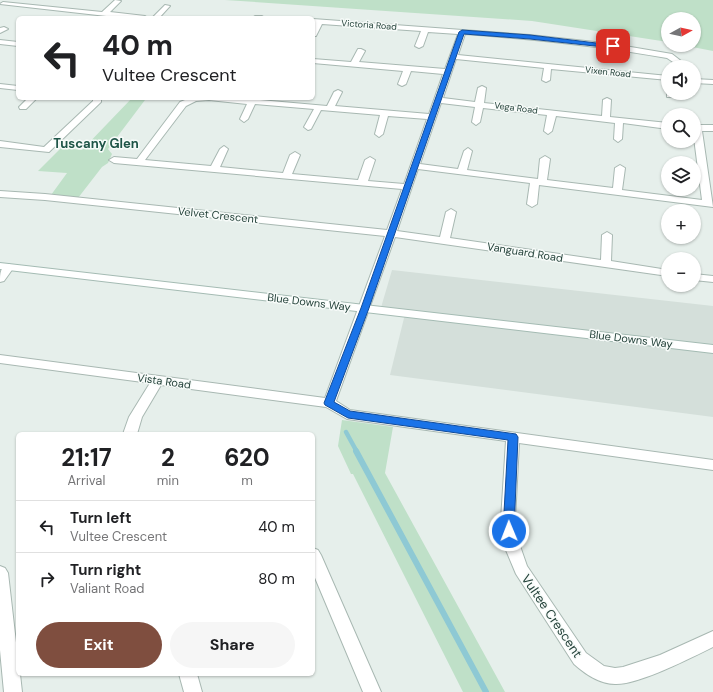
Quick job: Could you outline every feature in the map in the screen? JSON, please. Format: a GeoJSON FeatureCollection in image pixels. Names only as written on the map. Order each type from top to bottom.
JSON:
{"type":"FeatureCollection","features":[{"type":"Feature","properties":{"kind":"street"},"geometry":{"type":"LineString","coordinates":[[104,14],[118,1]]}},
{"type":"Feature","properties":{"kind":"street"},"geometry":{"type":"LineString","coordinates":[[4,4],[124,16]]}},
{"type":"Feature","properties":{"kind":"street"},"geometry":{"type":"LineString","coordinates":[[54,9],[60,4]]}},
{"type":"Feature","properties":{"kind":"street"},"geometry":{"type":"LineString","coordinates":[[157,16],[167,6]]}},
{"type":"Feature","properties":{"kind":"street","name":"Victoria Road"},"geometry":{"type":"LineString","coordinates":[[316,22],[425,29],[581,42],[668,56],[675,60]]}},
{"type":"Feature","properties":{"kind":"street"},"geometry":{"type":"LineString","coordinates":[[419,46],[425,29]]}},
{"type":"Feature","properties":{"kind":"street"},"geometry":{"type":"LineString","coordinates":[[462,32],[455,57],[448,72],[365,308],[329,403],[348,414],[713,465]]}},
{"type":"Feature","properties":{"kind":"street"},"geometry":{"type":"LineString","coordinates":[[0,42],[16,44]]}},
{"type":"Feature","properties":{"kind":"street"},"geometry":{"type":"LineString","coordinates":[[354,64],[361,51]]}},
{"type":"Feature","properties":{"kind":"street","name":"Vixen Road"},"geometry":{"type":"LineString","coordinates":[[455,57],[661,78]]}},
{"type":"Feature","properties":{"kind":"street"},"geometry":{"type":"LineString","coordinates":[[315,61],[448,72]]}},
{"type":"Feature","properties":{"kind":"street"},"geometry":{"type":"LineString","coordinates":[[546,80],[548,66]]}},
{"type":"Feature","properties":{"kind":"street"},"geometry":{"type":"LineString","coordinates":[[402,84],[408,69]]}},
{"type":"Feature","properties":{"kind":"street"},"geometry":{"type":"LineString","coordinates":[[701,81],[713,82]]}},
{"type":"Feature","properties":{"kind":"street"},"geometry":{"type":"LineString","coordinates":[[0,86],[16,88]]}},
{"type":"Feature","properties":{"kind":"street","name":"Vega Road"},"geometry":{"type":"LineString","coordinates":[[476,122],[482,88]]}},
{"type":"Feature","properties":{"kind":"street"},"geometry":{"type":"LineString","coordinates":[[330,108],[338,92]]}},
{"type":"Feature","properties":{"kind":"street"},"geometry":{"type":"LineString","coordinates":[[23,107],[31,100]]}},
{"type":"Feature","properties":{"kind":"street"},"geometry":{"type":"LineString","coordinates":[[0,144],[46,150],[97,102],[97,100]]}},
{"type":"Feature","properties":{"kind":"street"},"geometry":{"type":"LineString","coordinates":[[140,162],[183,104],[190,100]]}},
{"type":"Feature","properties":{"kind":"street"},"geometry":{"type":"LineString","coordinates":[[230,100],[432,117]]}},
{"type":"Feature","properties":{"kind":"street","name":"Vega Road"},"geometry":{"type":"LineString","coordinates":[[438,100],[661,125]]}},
{"type":"Feature","properties":{"kind":"street"},"geometry":{"type":"LineString","coordinates":[[606,119],[607,100]]}},
{"type":"Feature","properties":{"kind":"street"},"geometry":{"type":"LineString","coordinates":[[244,118],[252,102]]}},
{"type":"Feature","properties":{"kind":"street"},"geometry":{"type":"LineString","coordinates":[[308,127],[319,107]]}},
{"type":"Feature","properties":{"kind":"street"},"geometry":{"type":"LineString","coordinates":[[379,134],[385,113]]}},
{"type":"Feature","properties":{"kind":"street","name":"Vega Road"},"geometry":{"type":"LineString","coordinates":[[548,131],[552,113]]}},
{"type":"Feature","properties":{"kind":"street"},"geometry":{"type":"LineString","coordinates":[[618,139],[619,120]]}},
{"type":"Feature","properties":{"kind":"street"},"geometry":{"type":"LineString","coordinates":[[701,128],[713,128]]}},
{"type":"Feature","properties":{"kind":"street"},"geometry":{"type":"LineString","coordinates":[[215,168],[224,149]]}},
{"type":"Feature","properties":{"kind":"street"},"geometry":{"type":"LineString","coordinates":[[462,172],[468,151]]}},
{"type":"Feature","properties":{"kind":"street"},"geometry":{"type":"LineString","coordinates":[[287,175],[295,155]]}},
{"type":"Feature","properties":{"kind":"street"},"geometry":{"type":"LineString","coordinates":[[532,204],[545,159]]}},
{"type":"Feature","properties":{"kind":"street"},"geometry":{"type":"LineString","coordinates":[[114,160],[215,168],[407,188]]}},
{"type":"Feature","properties":{"kind":"street"},"geometry":{"type":"LineString","coordinates":[[362,183],[370,160]]}},
{"type":"Feature","properties":{"kind":"street"},"geometry":{"type":"LineString","coordinates":[[415,166],[710,203],[701,162],[713,163]]}},
{"type":"Feature","properties":{"kind":"street"},"geometry":{"type":"LineString","coordinates":[[617,192],[620,168]]}},
{"type":"Feature","properties":{"kind":"street","name":"Velvet Crescent"},"geometry":{"type":"LineString","coordinates":[[0,194],[45,197],[391,233]]}},
{"type":"Feature","properties":{"kind":"street"},"geometry":{"type":"LineString","coordinates":[[682,200],[682,204]]}},
{"type":"Feature","properties":{"kind":"street"},"geometry":{"type":"LineString","coordinates":[[444,240],[451,212]]}},
{"type":"Feature","properties":{"kind":"street","name":"Vanguard Road"},"geometry":{"type":"LineString","coordinates":[[391,233],[661,272]]}},
{"type":"Feature","properties":{"kind":"street"},"geometry":{"type":"LineString","coordinates":[[606,265],[607,235]]}},
{"type":"Feature","properties":{"kind":"street"},"geometry":{"type":"LineString","coordinates":[[0,279],[5,267]]}},
{"type":"Feature","properties":{"kind":"street","name":"Blue Downs Way"},"geometry":{"type":"LineString","coordinates":[[5,267],[713,349]]}},
{"type":"Feature","properties":{"kind":"street"},"geometry":{"type":"LineString","coordinates":[[701,278],[713,279]]}},
{"type":"Feature","properties":{"kind":"street","name":"Vista Road"},"geometry":{"type":"LineString","coordinates":[[0,359],[329,403]]}},
{"type":"Feature","properties":{"kind":"street"},"geometry":{"type":"LineString","coordinates":[[131,432],[136,417],[158,380]]}},
{"type":"Feature","properties":{"kind":"street","name":"Vultee Crescent"},"geometry":{"type":"LineString","coordinates":[[513,437],[508,520],[511,543],[521,569],[576,654],[584,663],[606,675],[616,676],[634,672],[712,642]]}},
{"type":"Feature","properties":{"kind":"street"},"geometry":{"type":"LineString","coordinates":[[315,560],[372,692]]}},
{"type":"Feature","properties":{"kind":"street"},"geometry":{"type":"LineString","coordinates":[[0,573],[13,692]]}},
{"type":"Feature","properties":{"kind":"street"},"geometry":{"type":"LineString","coordinates":[[189,676],[193,692]]}},
{"type":"Feature","properties":{"kind":"shaded area"},"geometry":{"type":"Polygon","coordinates":[[[392,270],[713,306],[713,417],[390,375],[405,314],[380,311],[392,270]]]}},
{"type":"Feature","properties":{"kind":"green space"},"geometry":{"type":"Polygon","coordinates":[[[225,0],[713,0],[713,51],[701,49],[701,12],[661,12],[661,41],[532,21],[225,0]]]}},
{"type":"Feature","properties":{"kind":"green space"},"geometry":{"type":"Polygon","coordinates":[[[130,100],[145,100],[108,149],[112,154],[108,163],[102,167],[78,198],[51,195],[67,173],[38,171],[61,148],[82,150],[130,100]]]}},
{"type":"Feature","properties":{"kind":"green space"},"geometry":{"type":"Polygon","coordinates":[[[342,420],[393,427],[385,473],[505,692],[463,692],[338,446],[342,420]]]}},
{"type":"Feature","properties":{"kind":"waterway"},"geometry":{"type":"LineString","coordinates":[[346,432],[357,452]]}},
{"type":"Feature","properties":{"kind":"waterway"},"geometry":{"type":"LineString","coordinates":[[356,451],[486,692]]}},
{"type":"Feature","properties":{"kind":"district","name":"Tuscany Glen"},"geometry":{"type":"Point","coordinates":[96,143]}},
{"type":"Feature","properties":{"kind":"route"},"geometry":{"type":"LineString","coordinates":[[509,531],[508,520],[513,437],[348,414],[329,403],[365,308],[448,72],[455,57],[462,32],[530,37],[613,46]]}}]}
